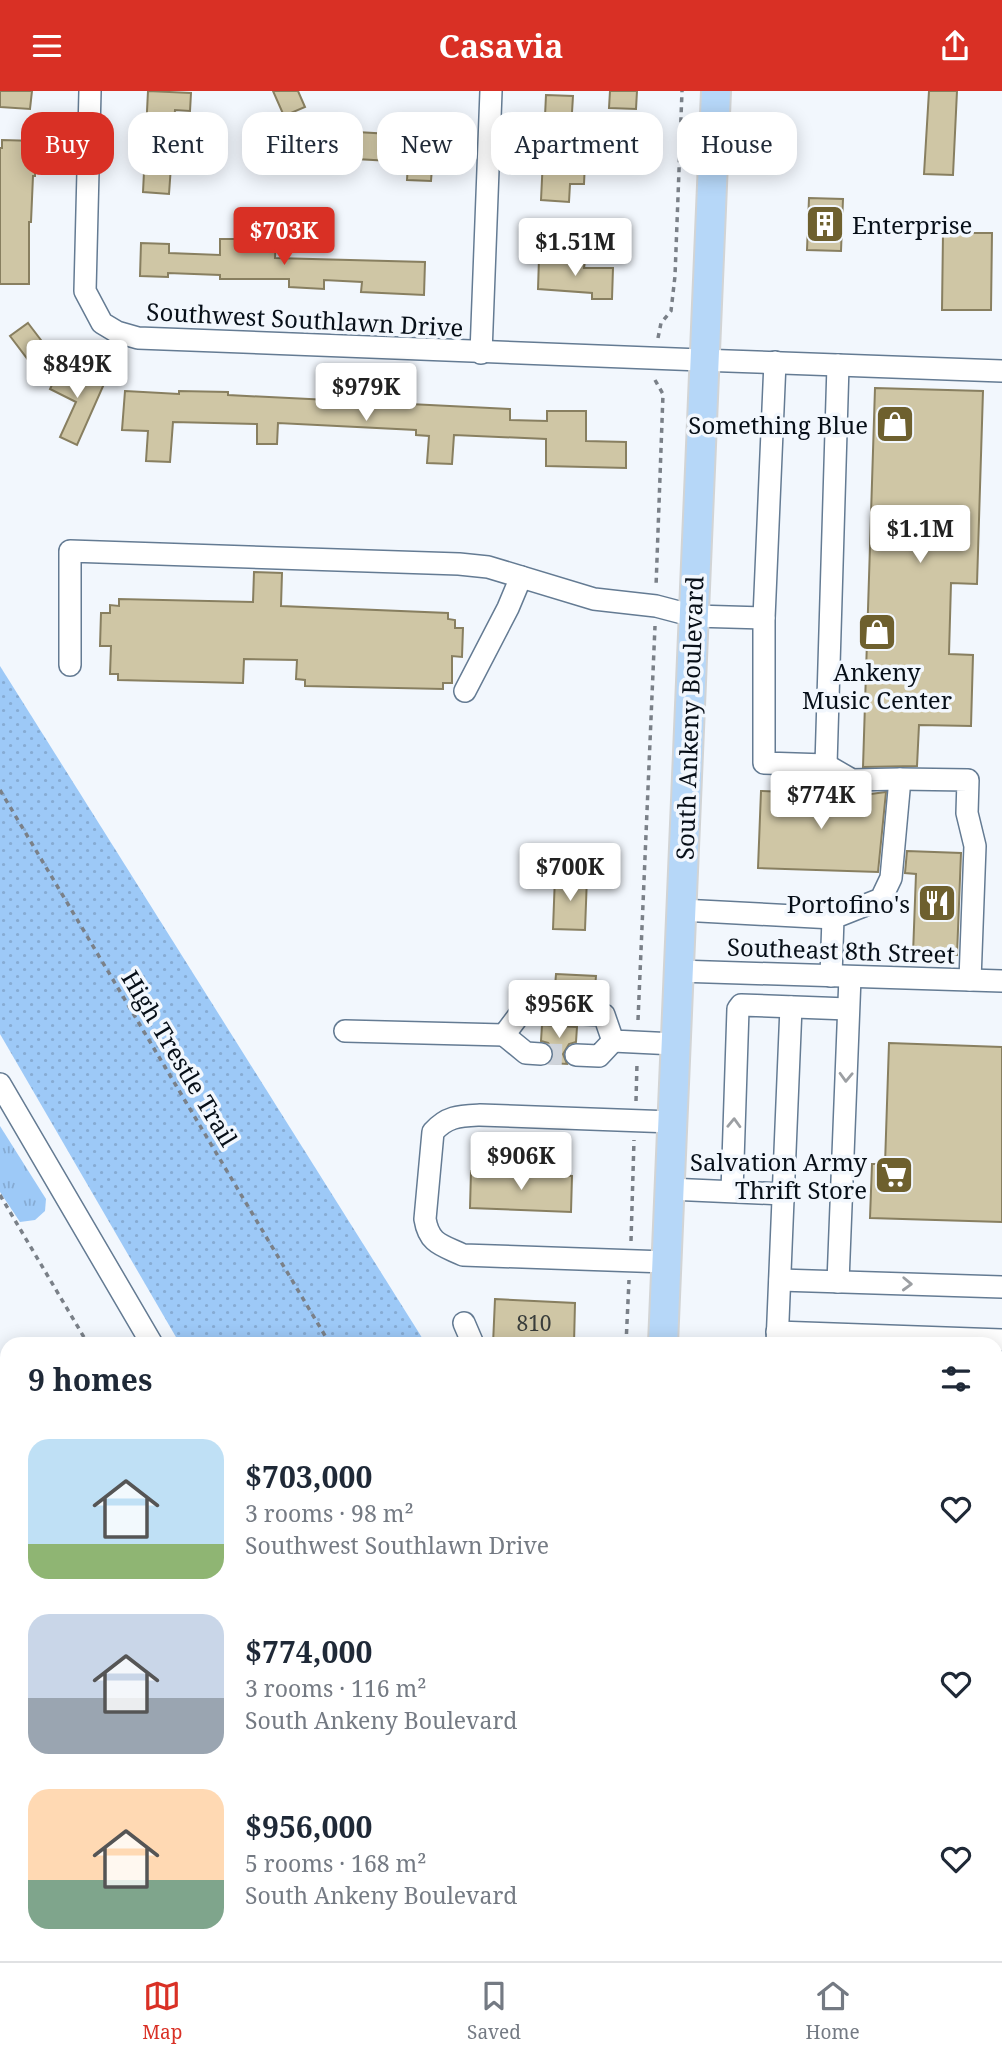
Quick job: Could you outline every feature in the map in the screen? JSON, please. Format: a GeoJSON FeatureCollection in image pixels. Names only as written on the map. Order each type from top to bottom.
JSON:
{"type":"FeatureCollection","features":[{"type":"Feature","properties":{"kind":"main road","name":"South Ankeny Boulevard"},"geometry":{"type":"LineString","coordinates":[[663,1337],[716,91]]}},
{"type":"Feature","properties":{"kind":"street","name":"Southwest Southlawn Drive"},"geometry":{"type":"LineString","coordinates":[[90,91],[85,291],[103,323],[117,332],[138,338],[1002,371]]}},
{"type":"Feature","properties":{"kind":"street"},"geometry":{"type":"LineString","coordinates":[[481,353],[491,91]]}},
{"type":"Feature","properties":{"kind":"street"},"geometry":{"type":"LineString","coordinates":[[775,362],[765,618],[764,763],[826,765],[852,780],[968,780],[967,813],[975,846],[970,980]]}},
{"type":"Feature","properties":{"kind":"street"},"geometry":{"type":"LineString","coordinates":[[826,765],[838,365]]}},
{"type":"Feature","properties":{"kind":"street"},"geometry":{"type":"LineString","coordinates":[[70,665],[70,551],[459,564],[488,567],[594,600],[656,606],[694,616],[765,618]]}},
{"type":"Feature","properties":{"kind":"street"},"geometry":{"type":"LineString","coordinates":[[465,691],[521,577]]}},
{"type":"Feature","properties":{"kind":"street"},"geometry":{"type":"LineString","coordinates":[[681,910],[833,918],[881,899],[891,878],[900,779]]}},
{"type":"Feature","properties":{"kind":"street"},"geometry":{"type":"LineString","coordinates":[[833,918],[840,976],[848,1009],[838,1282]]}},
{"type":"Feature","properties":{"kind":"street","name":"Southeast 8th Street"},"geometry":{"type":"LineString","coordinates":[[678,971],[1002,981]]}},
{"type":"Feature","properties":{"kind":"street"},"geometry":{"type":"LineString","coordinates":[[732,1191],[738,1009],[741,1006],[848,1009]]}},
{"type":"Feature","properties":{"kind":"street"},"geometry":{"type":"LineString","coordinates":[[777,1337],[791,1007]]}},
{"type":"Feature","properties":{"kind":"street"},"geometry":{"type":"LineString","coordinates":[[504,1035],[522,1011],[604,1015],[613,1041]]}},
{"type":"Feature","properties":{"kind":"street"},"geometry":{"type":"LineString","coordinates":[[345,1031],[504,1035],[526,1052],[541,1054]]}},
{"type":"Feature","properties":{"kind":"street"},"geometry":{"type":"LineString","coordinates":[[613,1041],[675,1044]]}},
{"type":"Feature","properties":{"kind":"street"},"geometry":{"type":"LineString","coordinates":[[576,1055],[599,1056],[613,1041]]}},
{"type":"Feature","properties":{"kind":"street"},"geometry":{"type":"LineString","coordinates":[[0,1084],[148,1337]]}},
{"type":"Feature","properties":{"kind":"street"},"geometry":{"type":"LineString","coordinates":[[666,1262],[463,1255],[435,1242],[427,1231],[425,1219],[433,1132],[442,1122],[455,1117],[480,1115],[672,1122]]}},
{"type":"Feature","properties":{"kind":"street"},"geometry":{"type":"LineString","coordinates":[[669,1189],[783,1193]]}},
{"type":"Feature","properties":{"kind":"street"},"geometry":{"type":"LineString","coordinates":[[780,1280],[1002,1287]]}},
{"type":"Feature","properties":{"kind":"street"},"geometry":{"type":"LineString","coordinates":[[464,1323],[469,1337]]}},
{"type":"Feature","properties":{"kind":"path"},"geometry":{"type":"LineString","coordinates":[[626,1337],[663,394],[655,383],[658,333],[671,311],[675,276],[682,91]]}},
{"type":"Feature","properties":{"kind":"path","name":"High Trestle Trail"},"geometry":{"type":"LineString","coordinates":[[0,790],[326,1337]]}},
{"type":"Feature","properties":{"kind":"path"},"geometry":{"type":"LineString","coordinates":[[0,1195],[84,1337]]}},
{"type":"Feature","properties":{"kind":"green space"},"geometry":{"type":"Polygon","coordinates":[[[0,666],[422,1337],[176,1337],[0,1034],[0,666]]]}},
{"type":"Feature","properties":{"kind":"green space"},"geometry":{"type":"Polygon","coordinates":[[[0,1126],[46,1199],[45,1211],[35,1220],[20,1222],[0,1192],[0,1126]]]}},
{"type":"Feature","properties":{"kind":"building"},"geometry":{"type":"Polygon","coordinates":[[[0,91],[32,91],[30,109],[0,107],[0,91]]]}},
{"type":"Feature","properties":{"kind":"building"},"geometry":{"type":"Polygon","coordinates":[[[148,91],[191,93],[190,111],[147,112],[148,91]]]}},
{"type":"Feature","properties":{"kind":"building"},"geometry":{"type":"Polygon","coordinates":[[[273,91],[298,91],[305,107],[293,112],[282,112],[273,91]]]}},
{"type":"Feature","properties":{"kind":"building"},"geometry":{"type":"Polygon","coordinates":[[[610,91],[637,91],[636,109],[609,108],[610,91]]]}},
{"type":"Feature","properties":{"kind":"building"},"geometry":{"type":"Polygon","coordinates":[[[929,91],[957,91],[953,175],[924,174],[929,91]]]}},
{"type":"Feature","properties":{"kind":"building"},"geometry":{"type":"Polygon","coordinates":[[[546,95],[573,96],[572,112],[545,112],[546,95]]]}},
{"type":"Feature","properties":{"kind":"building"},"geometry":{"type":"Polygon","coordinates":[[[363,132],[377,133],[377,160],[363,159],[363,132]]]}},
{"type":"Feature","properties":{"kind":"building"},"geometry":{"type":"Polygon","coordinates":[[[2,140],[21,141],[21,175],[35,175],[29,222],[29,284],[0,284],[2,140]]]}},
{"type":"Feature","properties":{"kind":"building"},"geometry":{"type":"Polygon","coordinates":[[[144,175],[170,175],[169,194],[143,192],[144,175]]]}},
{"type":"Feature","properties":{"kind":"building"},"geometry":{"type":"Polygon","coordinates":[[[407,175],[431,175],[431,181],[407,180],[407,175]]]}},
{"type":"Feature","properties":{"kind":"building"},"geometry":{"type":"Polygon","coordinates":[[[542,175],[584,175],[584,184],[570,184],[569,202],[541,200],[542,175]]]}},
{"type":"Feature","properties":{"kind":"building","name":"Enterprise"},"geometry":{"type":"Polygon","coordinates":[[[809,198],[843,199],[841,251],[807,250],[809,198]]]}},
{"type":"Feature","properties":{"kind":"building"},"geometry":{"type":"Polygon","coordinates":[[[943,233],[992,233],[991,310],[942,310],[943,233]]]}},
{"type":"Feature","properties":{"kind":"building"},"geometry":{"type":"Polygon","coordinates":[[[220,239],[276,239],[275,258],[425,262],[424,295],[361,292],[362,282],[324,280],[324,289],[289,287],[289,279],[220,279],[220,275],[168,273],[168,277],[140,276],[141,243],[169,244],[169,253],[220,255],[220,239]]]}},
{"type":"Feature","properties":{"kind":"building"},"geometry":{"type":"Polygon","coordinates":[[[539,258],[585,261],[584,268],[613,268],[612,299],[592,299],[592,293],[538,289],[539,258]]]}},
{"type":"Feature","properties":{"kind":"building"},"geometry":{"type":"Polygon","coordinates":[[[28,323],[47,348],[29,361],[10,336],[28,323]]]}},
{"type":"Feature","properties":{"kind":"building"},"geometry":{"type":"Polygon","coordinates":[[[62,364],[104,384],[77,445],[60,437],[76,402],[50,389],[62,364]]]}},
{"type":"Feature","properties":{"kind":"building"},"geometry":{"type":"Polygon","coordinates":[[[875,388],[983,391],[977,584],[951,583],[949,654],[973,655],[971,726],[919,725],[917,766],[863,767],[875,388]]]}},
{"type":"Feature","properties":{"kind":"building"},"geometry":{"type":"Polygon","coordinates":[[[125,391],[179,394],[179,391],[228,392],[228,395],[510,409],[510,420],[547,421],[547,411],[586,411],[586,441],[626,442],[626,468],[546,466],[546,439],[454,435],[452,464],[427,463],[429,436],[416,435],[416,430],[278,423],[277,444],[257,444],[257,424],[173,422],[170,462],[146,461],[148,431],[122,430],[125,391]]]}},
{"type":"Feature","properties":{"kind":"building"},"geometry":{"type":"Polygon","coordinates":[[[254,572],[282,573],[281,606],[448,613],[448,619],[455,620],[455,628],[463,628],[462,657],[452,656],[452,683],[443,683],[443,689],[305,686],[305,680],[296,679],[297,660],[244,659],[243,683],[118,680],[118,674],[110,674],[111,646],[100,646],[101,613],[110,613],[110,605],[119,606],[119,599],[253,602],[254,572]]]}},
{"type":"Feature","properties":{"kind":"building"},"geometry":{"type":"Polygon","coordinates":[[[761,791],[863,795],[886,792],[878,872],[758,868],[761,791]]]}},
{"type":"Feature","properties":{"kind":"building","name":"Portofino's"},"geometry":{"type":"Polygon","coordinates":[[[907,851],[961,853],[957,955],[913,954],[916,874],[905,873],[907,851]]]}},
{"type":"Feature","properties":{"kind":"building"},"geometry":{"type":"Polygon","coordinates":[[[555,876],[587,877],[585,930],[553,929],[555,876]]]}},
{"type":"Feature","properties":{"kind":"building"},"geometry":{"type":"Polygon","coordinates":[[[556,974],[596,976],[594,1001],[554,999],[556,974]]]}},
{"type":"Feature","properties":{"kind":"building"},"geometry":{"type":"Polygon","coordinates":[[[542,1025],[577,1027],[576,1042],[569,1044],[563,1054],[567,1064],[550,1063],[554,1056],[553,1049],[548,1043],[541,1041],[542,1025]]]}},
{"type":"Feature","properties":{"kind":"building"},"geometry":{"type":"Polygon","coordinates":[[[889,1043],[1002,1047],[1002,1222],[870,1218],[872,1164],[885,1164],[889,1043]]]}},
{"type":"Feature","properties":{"kind":"building"},"geometry":{"type":"Polygon","coordinates":[[[471,1171],[572,1176],[571,1212],[470,1208],[471,1171]]]}},
{"type":"Feature","properties":{"kind":"building"},"geometry":{"type":"Polygon","coordinates":[[[495,1299],[575,1303],[574,1337],[493,1337],[495,1299]]]}},
{"type":"Feature","properties":{"kind":"tunnel"},"geometry":{"type":"LineString","coordinates":[[541,1054],[576,1055]]}},
{"type":"Feature","properties":{"kind":"place","name":"Enterprise"},"geometry":{"type":"Point","coordinates":[825,224]}},
{"type":"Feature","properties":{"kind":"place","name":"Something Blue"},"geometry":{"type":"Point","coordinates":[895,424]}},
{"type":"Feature","properties":{"kind":"place","name":"Ankeny Music Center"},"geometry":{"type":"Point","coordinates":[877,632]}},
{"type":"Feature","properties":{"kind":"place","name":"Portofino's"},"geometry":{"type":"Point","coordinates":[937,903]}},
{"type":"Feature","properties":{"kind":"place","name":"Salvation Army Thrift Store"},"geometry":{"type":"Point","coordinates":[894,1175]}}]}
